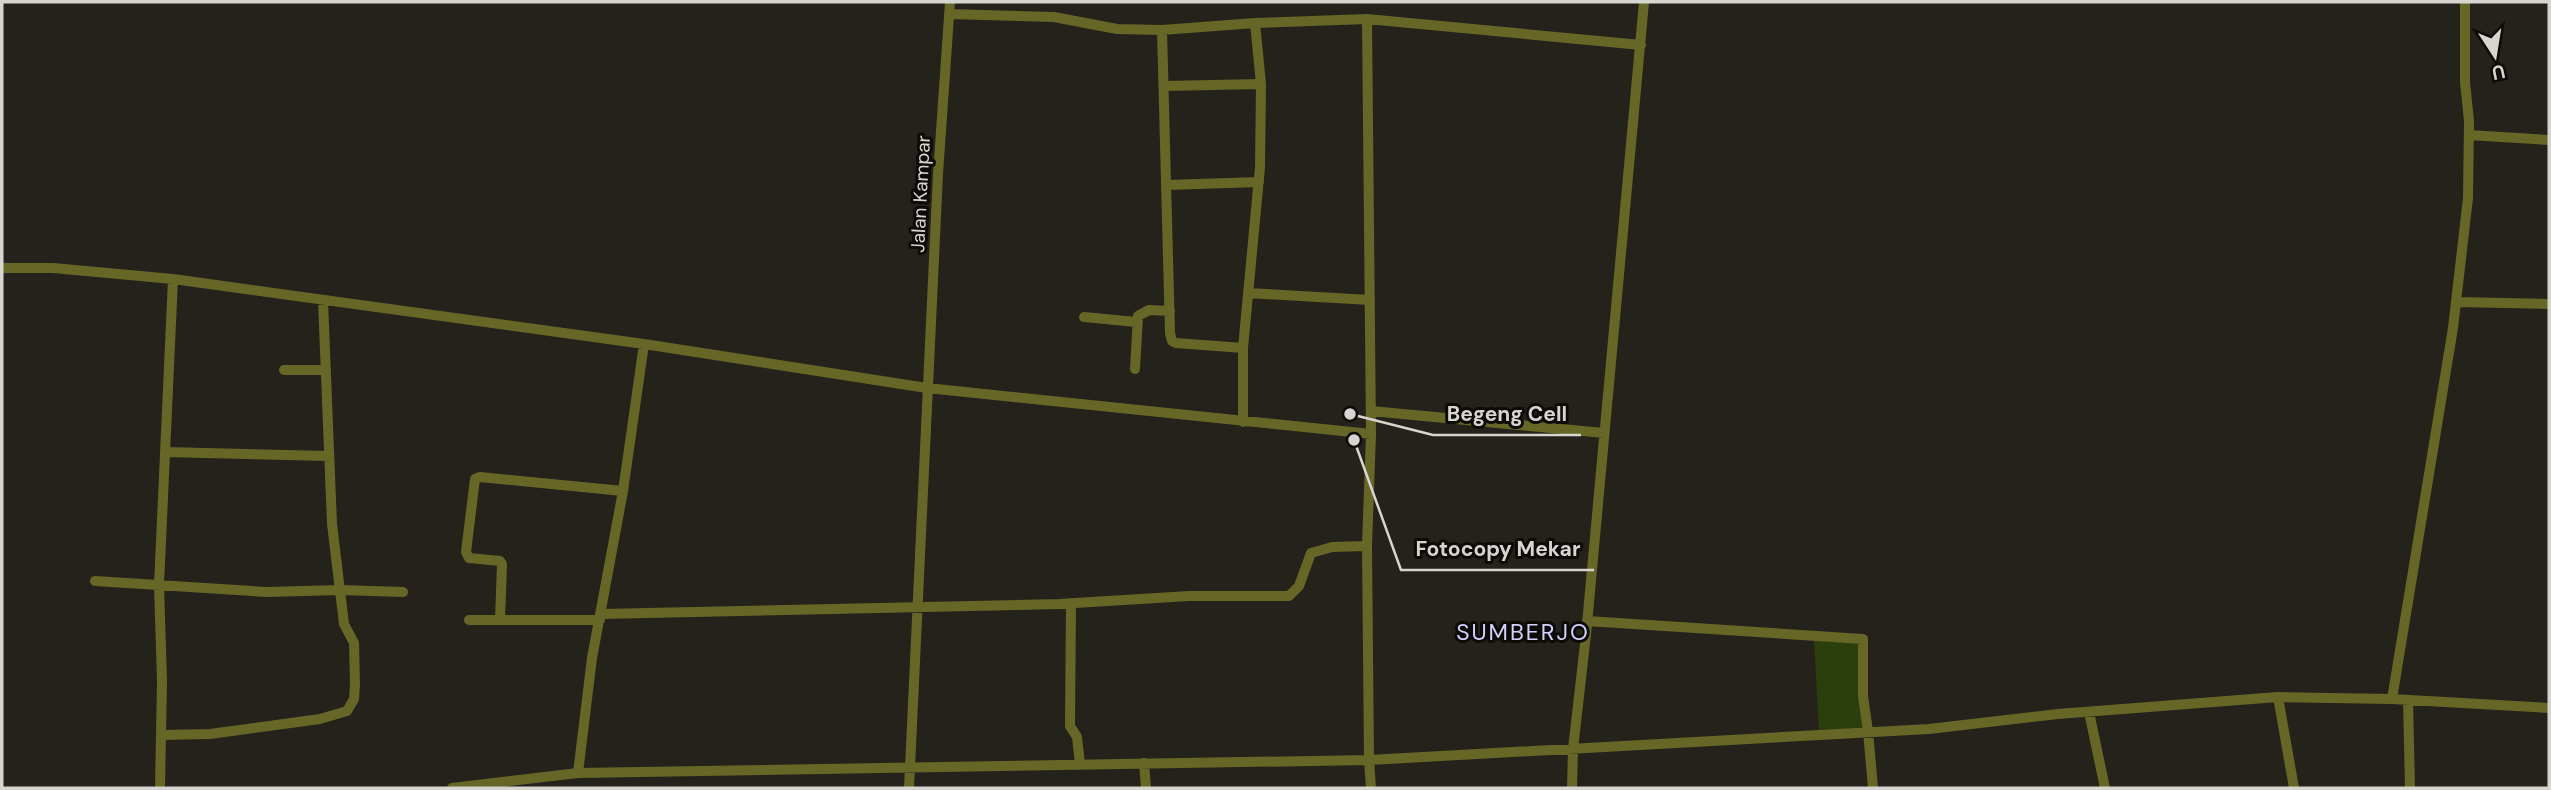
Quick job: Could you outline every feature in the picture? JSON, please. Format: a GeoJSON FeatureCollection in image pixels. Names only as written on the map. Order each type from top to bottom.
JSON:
{"type":"FeatureCollection","features":[{"type":"Feature","properties":{"kind":"street","name":"Jalan Kampar"},"geometry":{"type":"LineString","coordinates":[[909,788],[927,388],[950,2]]}},
{"type":"Feature","properties":{"kind":"street"},"geometry":{"type":"LineString","coordinates":[[1573,788],[1573,749],[1644,2]]}},
{"type":"Feature","properties":{"kind":"street"},"geometry":{"type":"LineString","coordinates":[[2392,699],[2456,302],[2468,198],[2465,2]]}},
{"type":"Feature","properties":{"kind":"street"},"geometry":{"type":"LineString","coordinates":[[949,14],[1054,18],[1117,29],[1162,30],[1367,19],[1641,45]]}},
{"type":"Feature","properties":{"kind":"street"},"geometry":{"type":"LineString","coordinates":[[1367,19],[1371,411],[1367,546],[1371,788]]}},
{"type":"Feature","properties":{"kind":"street"},"geometry":{"type":"LineString","coordinates":[[1243,422],[1243,348],[1259,182],[1261,84],[1255,23]]}},
{"type":"Feature","properties":{"kind":"street"},"geometry":{"type":"LineString","coordinates":[[1162,30],[1172,341],[1243,348]]}},
{"type":"Feature","properties":{"kind":"street"},"geometry":{"type":"LineString","coordinates":[[1164,86],[1261,84]]}},
{"type":"Feature","properties":{"kind":"street"},"geometry":{"type":"LineString","coordinates":[[2469,135],[2549,140]]}},
{"type":"Feature","properties":{"kind":"street"},"geometry":{"type":"LineString","coordinates":[[1167,184],[1259,182]]}},
{"type":"Feature","properties":{"kind":"street"},"geometry":{"type":"LineString","coordinates":[[2,268],[52,268],[173,279],[644,344],[927,388],[1371,435]]}},
{"type":"Feature","properties":{"kind":"street"},"geometry":{"type":"LineString","coordinates":[[160,788],[162,681],[159,585],[173,279]]}},
{"type":"Feature","properties":{"kind":"street"},"geometry":{"type":"LineString","coordinates":[[1248,293],[1370,300]]}},
{"type":"Feature","properties":{"kind":"street"},"geometry":{"type":"LineString","coordinates":[[161,735],[210,734],[320,719],[347,711],[354,699],[354,643],[344,624],[332,524],[323,301]]}},
{"type":"Feature","properties":{"kind":"street"},"geometry":{"type":"LineString","coordinates":[[2456,302],[2549,304]]}},
{"type":"Feature","properties":{"kind":"street"},"geometry":{"type":"LineString","coordinates":[[1135,369],[1136,322],[1141,313],[1149,310],[1170,311]]}},
{"type":"Feature","properties":{"kind":"street"},"geometry":{"type":"LineString","coordinates":[[1084,317],[1136,322]]}},
{"type":"Feature","properties":{"kind":"street"},"geometry":{"type":"LineString","coordinates":[[578,774],[592,658],[604,616],[644,344]]}},
{"type":"Feature","properties":{"kind":"street"},"geometry":{"type":"LineString","coordinates":[[284,370],[326,370]]}},
{"type":"Feature","properties":{"kind":"street"},"geometry":{"type":"LineString","coordinates":[[1371,411],[1604,433]]}},
{"type":"Feature","properties":{"kind":"street"},"geometry":{"type":"LineString","coordinates":[[165,452],[329,456]]}},
{"type":"Feature","properties":{"kind":"street"},"geometry":{"type":"LineString","coordinates":[[500,620],[502,564],[500,561],[469,558],[466,552],[475,479],[480,477],[623,491]]}},
{"type":"Feature","properties":{"kind":"street"},"geometry":{"type":"LineString","coordinates":[[469,620],[1071,603],[1189,596],[1289,596],[1299,586],[1311,553],[1332,547],[1367,546]]}},
{"type":"Feature","properties":{"kind":"street"},"geometry":{"type":"LineString","coordinates":[[95,580],[266,592],[403,592]]}},
{"type":"Feature","properties":{"kind":"street"},"geometry":{"type":"LineString","coordinates":[[1071,603],[1070,720],[1077,737],[1080,764]]}},
{"type":"Feature","properties":{"kind":"street"},"geometry":{"type":"LineString","coordinates":[[1587,621],[1863,639],[1863,696],[1873,788]]}},
{"type":"Feature","properties":{"kind":"street"},"geometry":{"type":"LineString","coordinates":[[2278,697],[2294,788]]}},
{"type":"Feature","properties":{"kind":"street"},"geometry":{"type":"LineString","coordinates":[[452,788],[578,774],[910,766],[1369,760],[1930,729],[2090,712],[2278,697],[2392,699],[2549,708]]}},
{"type":"Feature","properties":{"kind":"street"},"geometry":{"type":"LineString","coordinates":[[2408,700],[2410,788]]}},
{"type":"Feature","properties":{"kind":"street"},"geometry":{"type":"LineString","coordinates":[[2090,712],[2105,788]]}},
{"type":"Feature","properties":{"kind":"street"},"geometry":{"type":"LineString","coordinates":[[1144,763],[1146,788]]}},
{"type":"Feature","properties":{"kind":"green space"},"geometry":{"type":"Polygon","coordinates":[[[1858,640],[1865,727],[1819,731],[1814,641],[1858,640]]]}},
{"type":"Feature","properties":{"kind":"place","name":"Begeng Cell"},"geometry":{"type":"Point","coordinates":[1350,414]}},
{"type":"Feature","properties":{"kind":"place","name":"Fotocopy Mekar"},"geometry":{"type":"Point","coordinates":[1354,440]}},
{"type":"Feature","properties":{"kind":"district","name":"SUMBERJO"},"geometry":{"type":"Point","coordinates":[1523,632]}}]}
